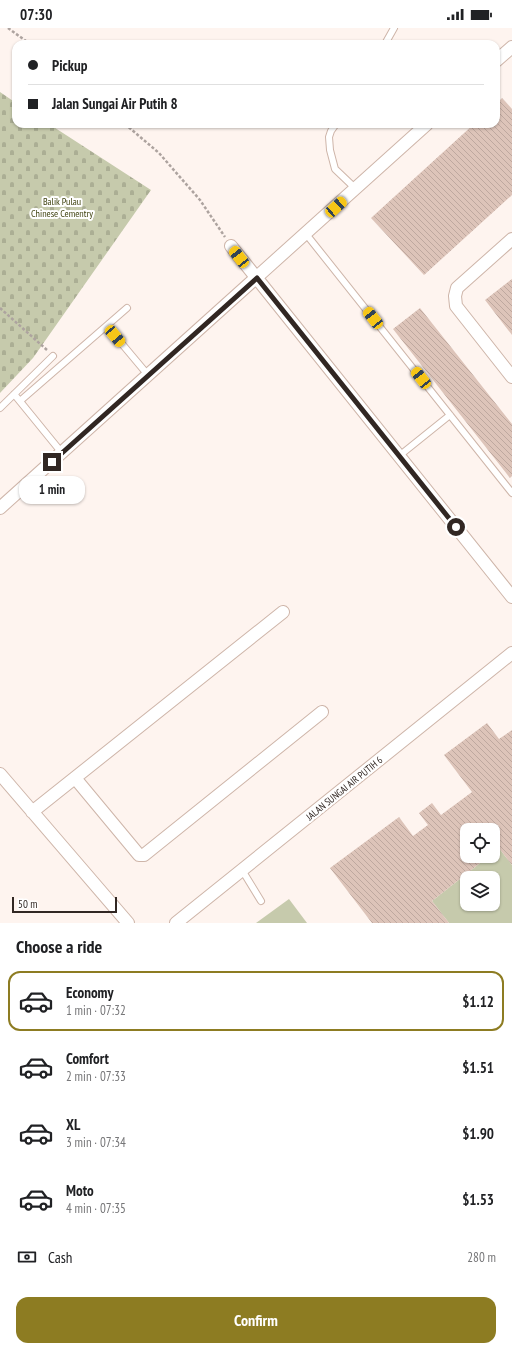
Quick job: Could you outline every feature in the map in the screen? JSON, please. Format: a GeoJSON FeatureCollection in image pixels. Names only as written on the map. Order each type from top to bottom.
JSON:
{"type":"FeatureCollection","features":[{"type":"Feature","properties":{"kind":"street"},"geometry":{"type":"LineString","coordinates":[[500,58],[510,52]]}},
{"type":"Feature","properties":{"kind":"street"},"geometry":{"type":"LineString","coordinates":[[0,508],[423,128]]}},
{"type":"Feature","properties":{"kind":"street"},"geometry":{"type":"LineString","coordinates":[[512,240],[457,288],[455,296],[456,306],[512,377]]}},
{"type":"Feature","properties":{"kind":"street"},"geometry":{"type":"LineString","coordinates":[[231,246],[512,597]]}},
{"type":"Feature","properties":{"kind":"street"},"geometry":{"type":"LineString","coordinates":[[32,812],[283,612]]}},
{"type":"Feature","properties":{"kind":"street","name":"JALAN SUNGAI AIR PUTIH 6"},"geometry":{"type":"LineString","coordinates":[[176,923],[512,653]]}},
{"type":"Feature","properties":{"kind":"street"},"geometry":{"type":"LineString","coordinates":[[75,778],[139,855],[144,855],[322,712]]}},
{"type":"Feature","properties":{"kind":"street"},"geometry":{"type":"LineString","coordinates":[[0,774],[128,923]]}},
{"type":"Feature","properties":{"kind":"lane"},"geometry":{"type":"LineString","coordinates":[[387,40],[394,28]]}},
{"type":"Feature","properties":{"kind":"lane"},"geometry":{"type":"LineString","coordinates":[[333,128],[329,137],[330,150],[335,169],[356,189]]}},
{"type":"Feature","properties":{"kind":"lane"},"geometry":{"type":"LineString","coordinates":[[306,234],[512,492]]}},
{"type":"Feature","properties":{"kind":"lane"},"geometry":{"type":"LineString","coordinates":[[20,401],[127,308]]}},
{"type":"Feature","properties":{"kind":"lane"},"geometry":{"type":"LineString","coordinates":[[106,326],[148,375]]}},
{"type":"Feature","properties":{"kind":"lane"},"geometry":{"type":"LineString","coordinates":[[0,408],[53,356]]}},
{"type":"Feature","properties":{"kind":"lane"},"geometry":{"type":"LineString","coordinates":[[14,394],[62,453]]}},
{"type":"Feature","properties":{"kind":"lane"},"geometry":{"type":"LineString","coordinates":[[399,456],[450,415]]}},
{"type":"Feature","properties":{"kind":"lane"},"geometry":{"type":"LineString","coordinates":[[242,870],[262,900]]}},
{"type":"Feature","properties":{"kind":"path"},"geometry":{"type":"LineString","coordinates":[[8,28],[24,40]]}},
{"type":"Feature","properties":{"kind":"path"},"geometry":{"type":"LineString","coordinates":[[130,128],[159,153],[200,200],[231,246]]}},
{"type":"Feature","properties":{"kind":"path"},"geometry":{"type":"LineString","coordinates":[[0,308],[53,356]]}},
{"type":"Feature","properties":{"kind":"green space","name":"Balik Pulau Chinese Cementry"},"geometry":{"type":"Polygon","coordinates":[[[0,92],[12,100],[12,128],[55,128],[151,190],[33,358],[0,393],[0,92]]]}},
{"type":"Feature","properties":{"kind":"green space"},"geometry":{"type":"Polygon","coordinates":[[[500,849],[512,865],[512,923],[449,923],[432,901],[460,879],[460,911],[500,911],[500,871],[470,871],[480,863],[500,863],[500,849]]]}},
{"type":"Feature","properties":{"kind":"green space"},"geometry":{"type":"Polygon","coordinates":[[[289,899],[307,923],[256,923],[289,899]]]}},
{"type":"Feature","properties":{"kind":"building"},"geometry":{"type":"Polygon","coordinates":[[[502,98],[512,109],[512,195],[424,275],[371,218],[470,128],[500,128],[500,100],[502,98]]]}},
{"type":"Feature","properties":{"kind":"building"},"geometry":{"type":"Polygon","coordinates":[[[512,279],[512,335],[485,300],[512,279]]]}},
{"type":"Feature","properties":{"kind":"building"},"geometry":{"type":"Polygon","coordinates":[[[420,308],[512,424],[512,476],[510,478],[393,329],[420,308]]]}},
{"type":"Feature","properties":{"kind":"building"},"geometry":{"type":"Polygon","coordinates":[[[487,723],[499,739],[512,730],[512,865],[500,849],[500,823],[460,823],[460,863],[480,863],[470,871],[460,871],[460,879],[432,901],[449,923],[372,923],[330,868],[399,817],[413,836],[428,825],[419,813],[432,803],[441,815],[472,792],[444,755],[487,723]]]}},
{"type":"Feature","properties":{"kind":"route"},"geometry":{"type":"LineString","coordinates":[[52,462],[257,278],[456,527]]}}]}
